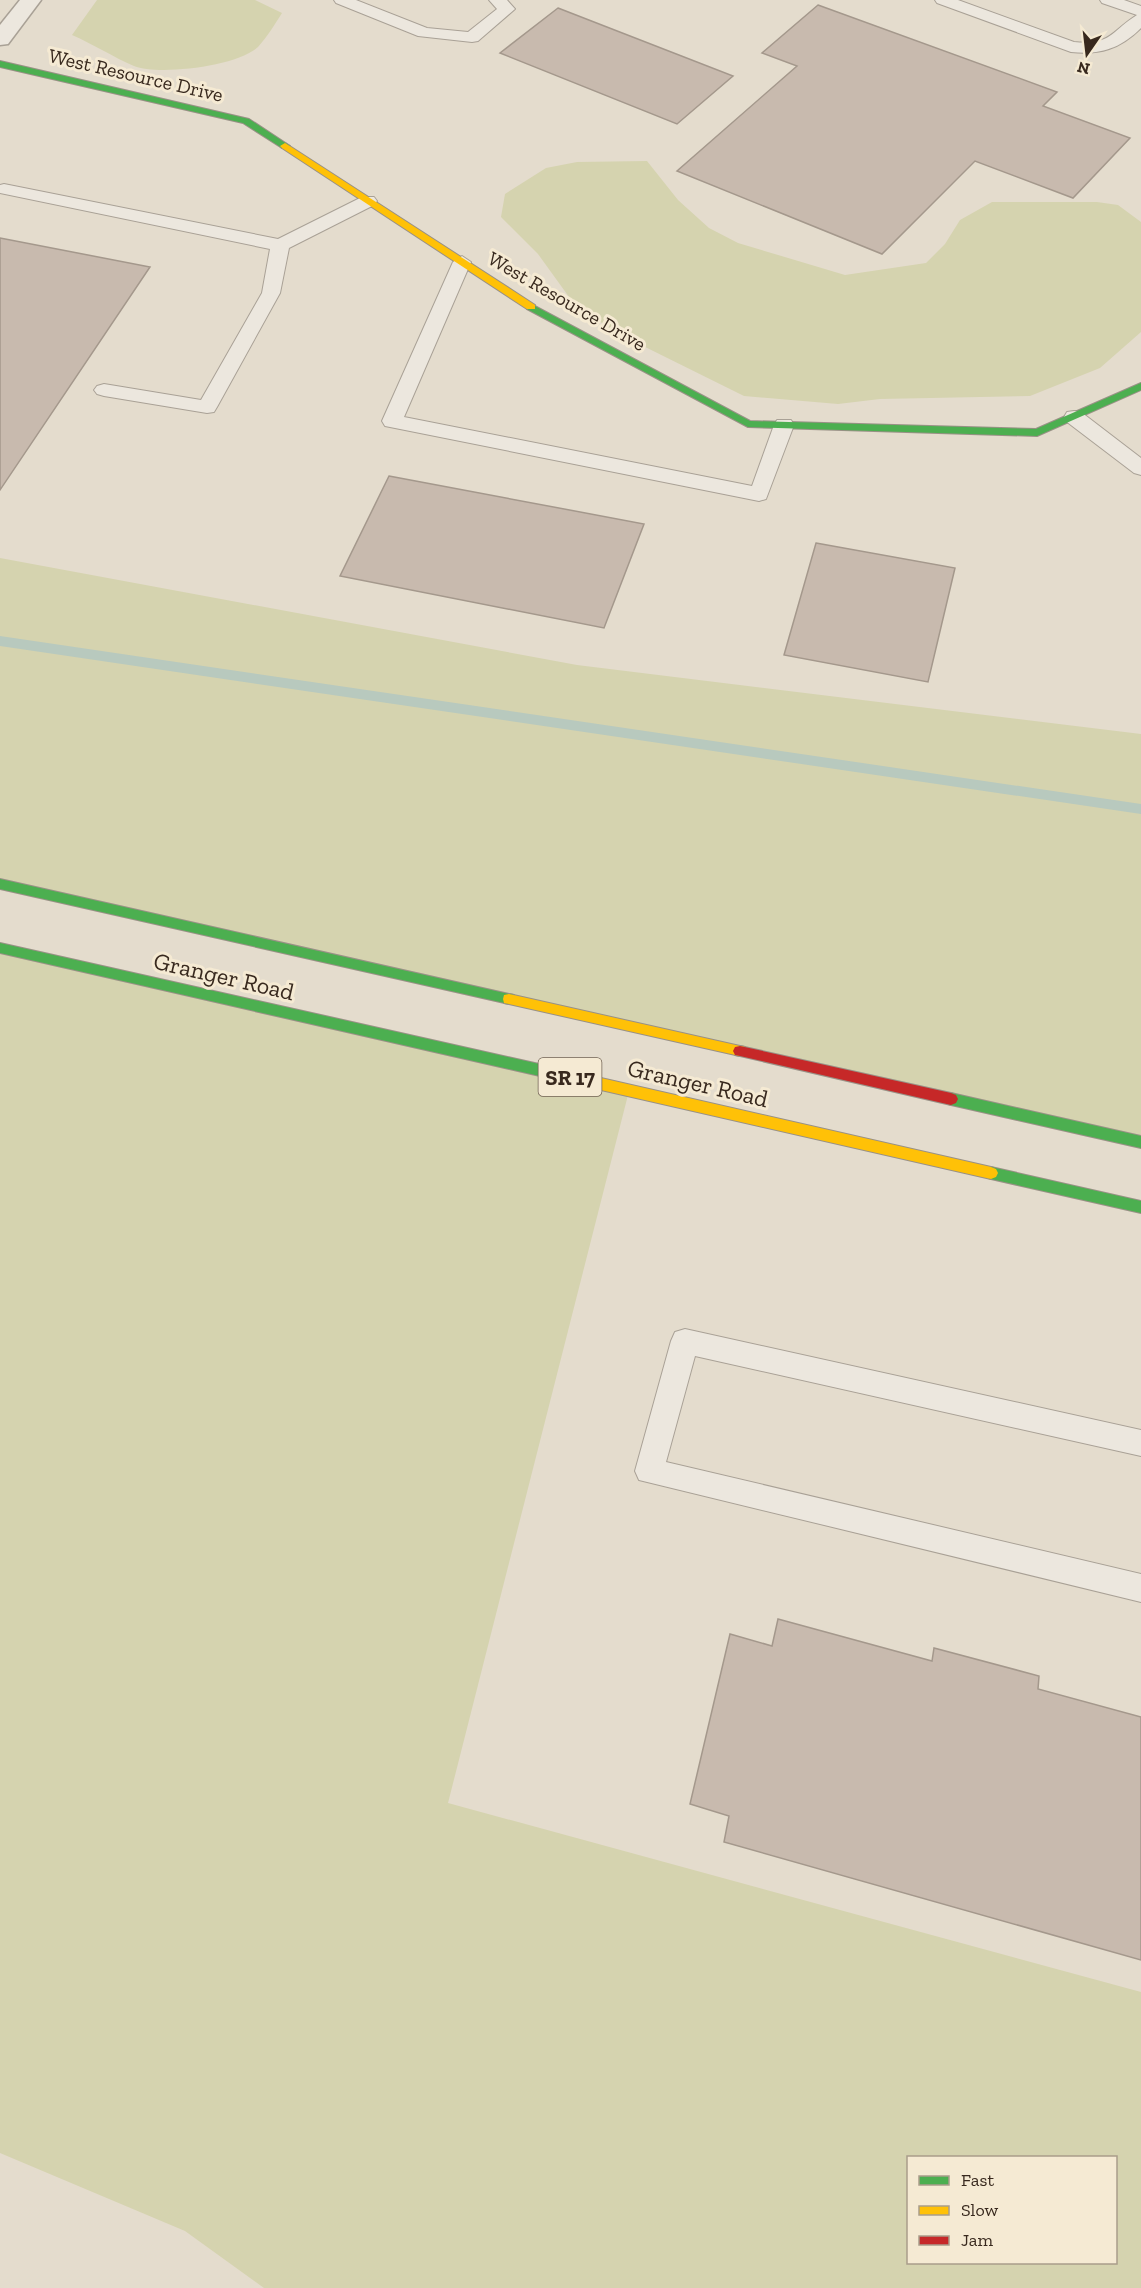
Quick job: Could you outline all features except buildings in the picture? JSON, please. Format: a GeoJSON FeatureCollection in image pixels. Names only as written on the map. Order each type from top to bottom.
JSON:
{"type":"FeatureCollection","features":[{"type":"Feature","properties":{"kind":"main road","name":"West Resource Drive"},"geometry":{"type":"LineString","coordinates":[[0,64],[246,121],[542,314],[748,424],[1037,433],[1141,386]]}},
{"type":"Feature","properties":{"kind":"main road","name":"Granger Road"},"geometry":{"type":"LineString","coordinates":[[0,884],[1141,1142]]}},
{"type":"Feature","properties":{"kind":"main road","name":"Granger Road"},"geometry":{"type":"LineString","coordinates":[[0,948],[1141,1206]]}},
{"type":"Feature","properties":{"kind":"street"},"geometry":{"type":"LineString","coordinates":[[0,39],[31,0]]}},
{"type":"Feature","properties":{"kind":"lane"},"geometry":{"type":"LineString","coordinates":[[342,0],[424,33],[472,37],[507,9],[497,0]]}},
{"type":"Feature","properties":{"kind":"lane"},"geometry":{"type":"LineString","coordinates":[[943,0],[1071,47],[1090,50],[1121,40],[1141,19]]}},
{"type":"Feature","properties":{"kind":"lane"},"geometry":{"type":"LineString","coordinates":[[1108,0],[1141,11]]}},
{"type":"Feature","properties":{"kind":"lane"},"geometry":{"type":"LineString","coordinates":[[4,189],[280,245],[368,201]]}},
{"type":"Feature","properties":{"kind":"lane"},"geometry":{"type":"LineString","coordinates":[[104,390],[207,407],[271,293],[280,245]]}},
{"type":"Feature","properties":{"kind":"lane"},"geometry":{"type":"LineString","coordinates":[[462,262],[392,421],[759,494],[784,425]]}},
{"type":"Feature","properties":{"kind":"lane"},"geometry":{"type":"LineString","coordinates":[[1074,417],[1141,468]]}},
{"type":"Feature","properties":{"kind":"lane"},"geometry":{"type":"LineString","coordinates":[[1141,1443],[685,1341],[649,1471],[1141,1588]]}},
{"type":"Feature","properties":{"kind":"shaded area"},"geometry":{"type":"Polygon","coordinates":[[[97,0],[255,0],[282,13],[258,47],[248,54],[217,64],[198,67],[146,69],[134,66],[72,35],[97,0]]]}},
{"type":"Feature","properties":{"kind":"shaded area"},"geometry":{"type":"Polygon","coordinates":[[[647,161],[678,200],[709,228],[738,243],[845,275],[926,263],[945,244],[960,220],[992,202],[1097,202],[1118,205],[1141,222],[1141,332],[1100,368],[1030,396],[880,399],[838,404],[744,396],[627,338],[577,308],[538,254],[501,217],[505,194],[546,168],[577,162],[647,161]]]}},
{"type":"Feature","properties":{"kind":"shaded area"},"geometry":{"type":"Polygon","coordinates":[[[0,558],[577,665],[1141,734],[1141,1142],[0,884],[0,558]]]}},
{"type":"Feature","properties":{"kind":"shaded area"},"geometry":{"type":"Polygon","coordinates":[[[0,948],[629,1091],[448,1803],[1141,1992],[1141,2288],[264,2288],[185,2231],[0,2153],[0,948]]]}},
{"type":"Feature","properties":{"kind":"waterway"},"geometry":{"type":"LineString","coordinates":[[0,641],[1141,809]]}},
{"type":"Feature","properties":{"kind":"traffic: fast"},"geometry":{"type":"LineString","coordinates":[[0,64],[246,121],[285,146]]}},
{"type":"Feature","properties":{"kind":"traffic: fast"},"geometry":{"type":"LineString","coordinates":[[531,307],[748,424],[1037,433],[1141,386]]}},
{"type":"Feature","properties":{"kind":"traffic: fast"},"geometry":{"type":"LineString","coordinates":[[0,884],[509,999]]}},
{"type":"Feature","properties":{"kind":"traffic: fast"},"geometry":{"type":"LineString","coordinates":[[0,948],[566,1076]]}},
{"type":"Feature","properties":{"kind":"traffic: fast"},"geometry":{"type":"LineString","coordinates":[[951,1099],[1141,1142]]}},
{"type":"Feature","properties":{"kind":"traffic: fast"},"geometry":{"type":"LineString","coordinates":[[991,1173],[1141,1207]]}},
{"type":"Feature","properties":{"kind":"traffic: slow"},"geometry":{"type":"LineString","coordinates":[[285,146],[531,307]]}},
{"type":"Feature","properties":{"kind":"traffic: slow"},"geometry":{"type":"LineString","coordinates":[[509,999],[740,1051]]}},
{"type":"Feature","properties":{"kind":"traffic: slow"},"geometry":{"type":"LineString","coordinates":[[566,1076],[991,1173]]}},
{"type":"Feature","properties":{"kind":"traffic: jam"},"geometry":{"type":"LineString","coordinates":[[740,1051],[951,1099]]}}]}
